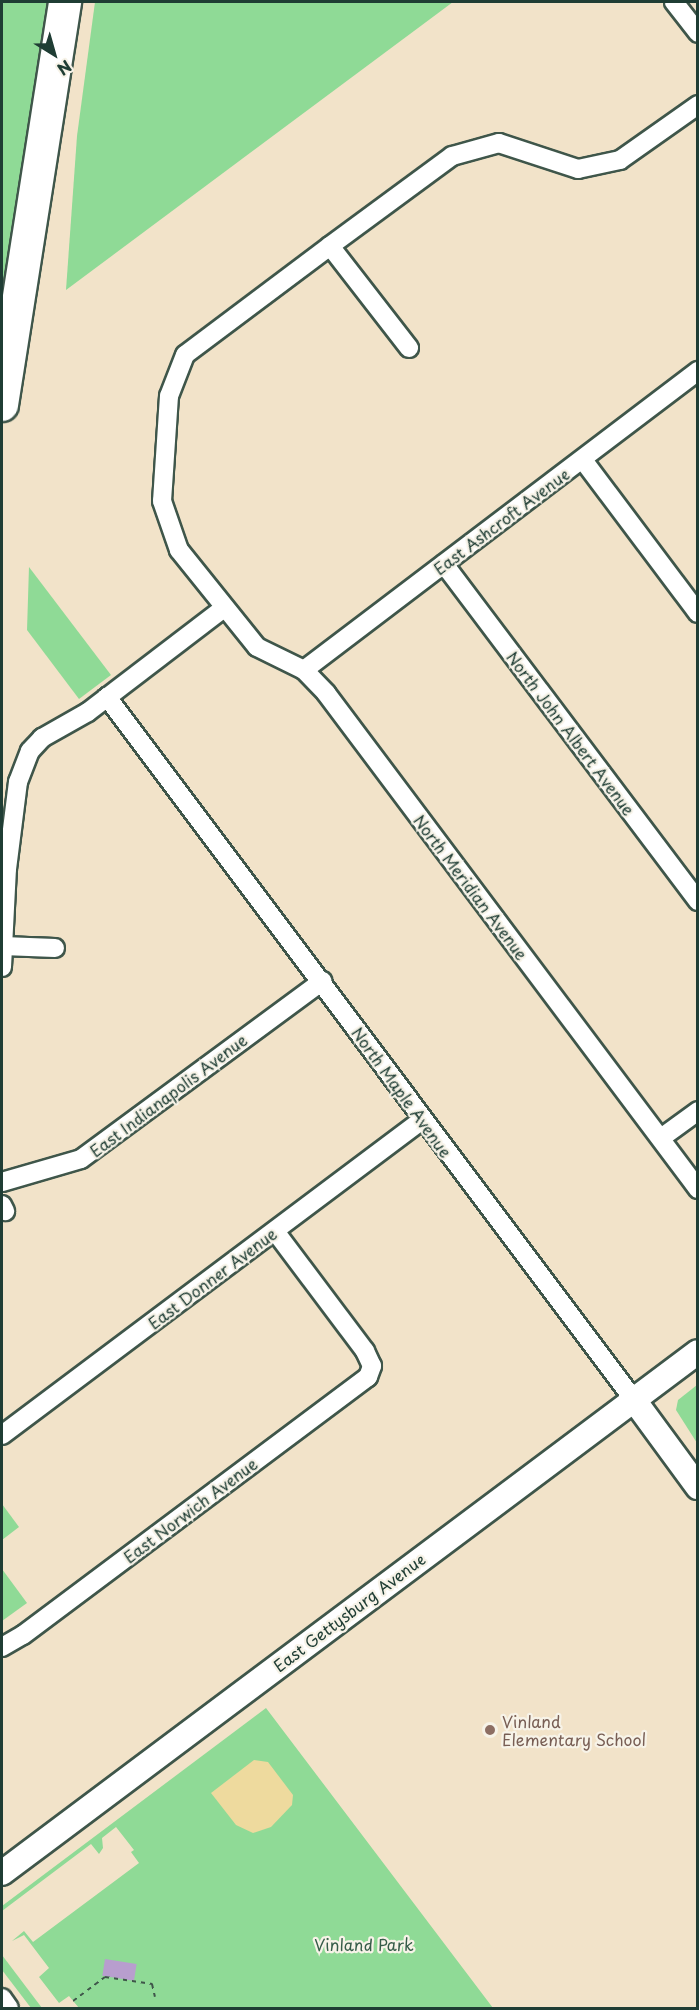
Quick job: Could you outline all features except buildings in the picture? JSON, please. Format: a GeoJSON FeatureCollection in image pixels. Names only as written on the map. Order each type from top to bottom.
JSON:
{"type":"FeatureCollection","features":[{"type":"Feature","properties":{"kind":"highway"},"geometry":{"type":"LineString","coordinates":[[2,405],[65,2]]}},
{"type":"Feature","properties":{"kind":"street"},"geometry":{"type":"LineString","coordinates":[[674,2],[698,33]]}},
{"type":"Feature","properties":{"kind":"street","name":"North Meridian Avenue"},"geometry":{"type":"LineString","coordinates":[[698,105],[620,160],[578,169],[499,143],[452,156],[330,246],[185,355],[169,396],[162,501],[168,527],[179,550],[224,608],[257,647],[304,670],[326,693],[698,1189]]}},
{"type":"Feature","properties":{"kind":"street"},"geometry":{"type":"LineString","coordinates":[[330,246],[409,348]]}},
{"type":"Feature","properties":{"kind":"street","name":"East Ashcroft Avenue"},"geometry":{"type":"LineString","coordinates":[[304,670],[698,371]]}},
{"type":"Feature","properties":{"kind":"street"},"geometry":{"type":"LineString","coordinates":[[583,459],[698,613]]}},
{"type":"Feature","properties":{"kind":"street","name":"North John Albert Avenue"},"geometry":{"type":"LineString","coordinates":[[444,564],[698,901]]}},
{"type":"Feature","properties":{"kind":"street"},"geometry":{"type":"LineString","coordinates":[[2,967],[7,869],[21,770],[42,738],[108,697],[224,608]]}},
{"type":"Feature","properties":{"kind":"street","name":"North Maple Avenue"},"geometry":{"type":"LineString","coordinates":[[108,697],[698,1487]]}},
{"type":"Feature","properties":{"kind":"street"},"geometry":{"type":"LineString","coordinates":[[3,946],[55,948]]}},
{"type":"Feature","properties":{"kind":"street","name":"East Indianapolis Avenue"},"geometry":{"type":"LineString","coordinates":[[2,1182],[81,1159],[322,981]]}},
{"type":"Feature","properties":{"kind":"street"},"geometry":{"type":"LineString","coordinates":[[661,1138],[698,1111]]}},
{"type":"Feature","properties":{"kind":"street","name":"East Donner Avenue"},"geometry":{"type":"LineString","coordinates":[[2,1434],[422,1120]]}},
{"type":"Feature","properties":{"kind":"street","name":"East Norwich Avenue"},"geometry":{"type":"LineString","coordinates":[[2,1647],[23,1635],[368,1377],[372,1366],[274,1231]]}},
{"type":"Feature","properties":{"kind":"street","name":"East Gettysburg Avenue"},"geometry":{"type":"LineString","coordinates":[[2,1873],[698,1352]]}},
{"type":"Feature","properties":{"kind":"street"},"geometry":{"type":"LineString","coordinates":[[2,1998],[9,2008]]}},
{"type":"Feature","properties":{"kind":"path"},"geometry":{"type":"LineString","coordinates":[[74,2001],[105,1977],[152,1984],[155,1997]]}},
{"type":"Feature","properties":{"kind":"green space"},"geometry":{"type":"Polygon","coordinates":[[[2,2],[50,2],[2,341],[2,2]]]}},
{"type":"Feature","properties":{"kind":"green space"},"geometry":{"type":"Polygon","coordinates":[[[95,2],[453,2],[66,290],[77,136],[95,2]]]}},
{"type":"Feature","properties":{"kind":"green space"},"geometry":{"type":"Polygon","coordinates":[[[29,567],[111,675],[79,699],[27,630],[29,567]]]}},
{"type":"Feature","properties":{"kind":"green space"},"geometry":{"type":"Polygon","coordinates":[[[697,1385],[697,1443],[676,1410],[678,1400],[697,1385]]]}},
{"type":"Feature","properties":{"kind":"green space"},"geometry":{"type":"Polygon","coordinates":[[[2,1504],[19,1527],[2,1540],[2,1504]]]}},
{"type":"Feature","properties":{"kind":"green space"},"geometry":{"type":"Polygon","coordinates":[[[2,1569],[27,1603],[2,1621],[2,1569]]]}},
{"type":"Feature","properties":{"kind":"green space","name":"Vinland Park"},"geometry":{"type":"Polygon","coordinates":[[[266,1708],[493,2008],[79,2008],[69,1996],[59,2003],[39,1977],[49,1968],[24,1935],[12,1941],[24,1931],[33,1942],[139,1863],[131,1852],[134,1850],[116,1827],[102,1838],[103,1848],[99,1854],[91,1844],[2,1911],[2,1906],[266,1708]]]}},
{"type":"Feature","properties":{"kind":"green space"},"geometry":{"type":"Polygon","coordinates":[[[2,1955],[42,2008],[31,2008],[2,1970],[2,1955]]]}},
{"type":"Feature","properties":{"kind":"sand"},"geometry":{"type":"Polygon","coordinates":[[[254,1760],[268,1762],[293,1795],[292,1805],[271,1827],[253,1833],[236,1825],[211,1793],[254,1760]]]}},
{"type":"Feature","properties":{"kind":"place","name":"Vinland Elementary School"},"geometry":{"type":"Point","coordinates":[490,1730]}}]}
